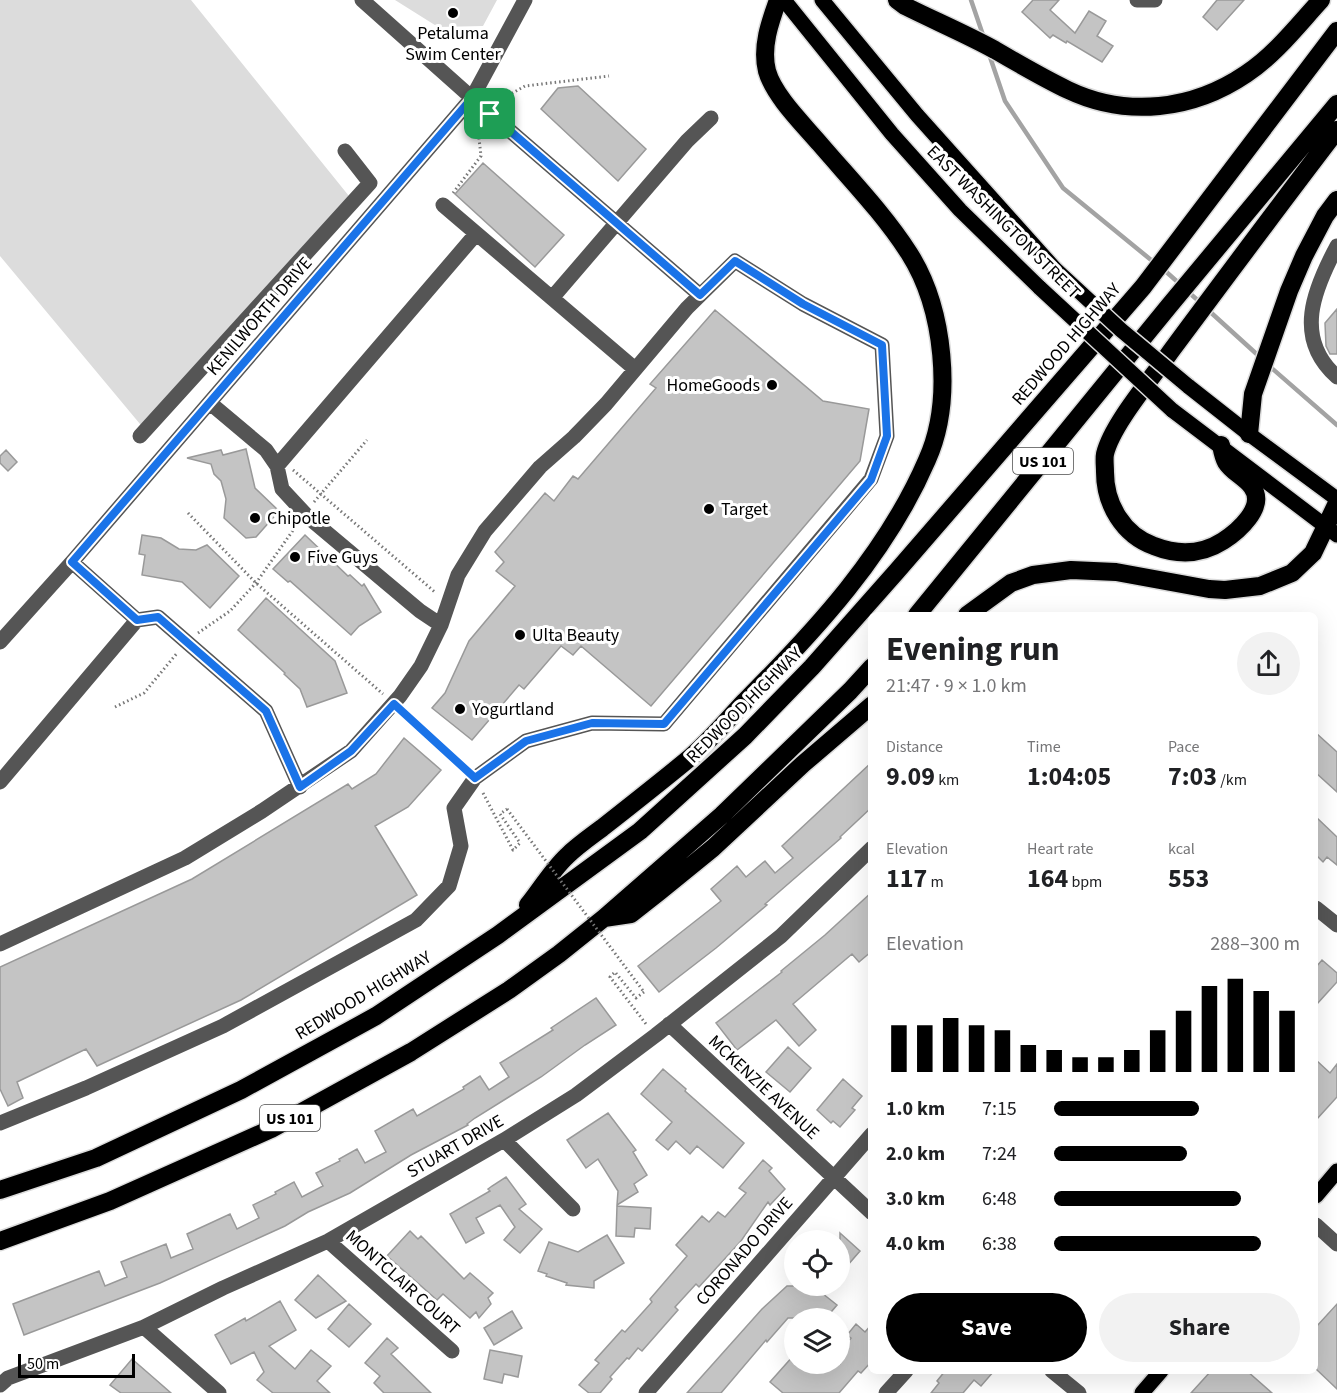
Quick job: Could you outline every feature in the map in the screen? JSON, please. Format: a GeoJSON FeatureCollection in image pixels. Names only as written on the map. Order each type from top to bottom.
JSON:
{"type":"FeatureCollection","features":[{"type":"Feature","properties":{"kind":"highway"},"geometry":{"type":"LineString","coordinates":[[516,921],[565,857],[688,759],[776,671],[816,626],[860,573],[896,519],[929,456],[938,421],[943,381],[937,330],[929,296],[910,254],[774,86],[767,72],[765,52],[770,22],[778,0]]}},
{"type":"Feature","properties":{"kind":"highway"},"geometry":{"type":"LineString","coordinates":[[897,0],[905,6],[964,33],[1069,91],[1111,104],[1159,107],[1181,104],[1212,93],[1247,73],[1275,49],[1321,0]]}},
{"type":"Feature","properties":{"kind":"highway","name":"REDWOOD HIGHWAY"},"geometry":{"type":"LineString","coordinates":[[0,1190],[96,1158],[241,1090],[376,1016],[483,946],[640,831],[745,736],[812,668],[1143,287],[1337,31]]}},
{"type":"Feature","properties":{"kind":"highway","name":"US 101"},"geometry":{"type":"LineString","coordinates":[[919,612],[1337,104]]}},
{"type":"Feature","properties":{"kind":"highway"},"geometry":{"type":"LineString","coordinates":[[1221,445],[1227,463],[1254,489],[1256,501],[1251,514],[1235,534],[1214,547],[1191,553],[1166,551],[1147,544],[1123,525],[1111,508],[1105,486],[1105,454],[1119,424],[1224,279],[1337,130]]}},
{"type":"Feature","properties":{"kind":"highway"},"geometry":{"type":"LineString","coordinates":[[1249,434],[1252,394],[1284,304],[1304,256],[1325,216],[1337,200]]}},
{"type":"Feature","properties":{"kind":"highway"},"geometry":{"type":"LineString","coordinates":[[971,612],[1011,583],[1033,575],[1071,570],[1116,572],[1209,589],[1226,590],[1260,586],[1292,573],[1313,553],[1331,530],[1337,501]]}},
{"type":"Feature","properties":{"kind":"highway","name":"US 101"},"geometry":{"type":"LineString","coordinates":[[0,1241],[110,1202],[271,1129],[411,1052],[470,1015],[559,954],[604,918],[722,815],[868,671]]}},
{"type":"Feature","properties":{"kind":"highway"},"geometry":{"type":"LineString","coordinates":[[604,918],[631,914],[659,892],[713,848],[803,764],[868,708]]}},
{"type":"Feature","properties":{"kind":"main road","name":"EAST WASHINGTON STREET"},"geometry":{"type":"LineString","coordinates":[[784,0],[892,134],[960,210],[1040,288],[1172,410],[1331,530]]}},
{"type":"Feature","properties":{"kind":"main road","name":"EAST WASHINGTON STREET"},"geometry":{"type":"LineString","coordinates":[[822,0],[917,115],[1055,269],[1121,330],[1188,386],[1337,501]]}},
{"type":"Feature","properties":{"kind":"main road"},"geometry":{"type":"LineString","coordinates":[[1318,1194],[1337,1171]]}},
{"type":"Feature","properties":{"kind":"main road"},"geometry":{"type":"LineString","coordinates":[[1142,1393],[1158,1374]]}},
{"type":"Feature","properties":{"kind":"street"},"geometry":{"type":"LineString","coordinates":[[347,0],[363,1],[700,295]]}},
{"type":"Feature","properties":{"kind":"street","name":"KENILWORTH DRIVE"},"geometry":{"type":"LineString","coordinates":[[0,642],[210,403],[472,98],[525,0]]}},
{"type":"Feature","properties":{"kind":"street"},"geometry":{"type":"LineString","coordinates":[[1137,0],[1155,0]]}},
{"type":"Feature","properties":{"kind":"street"},"geometry":{"type":"LineString","coordinates":[[552,298],[687,141],[711,118]]}},
{"type":"Feature","properties":{"kind":"street"},"geometry":{"type":"LineString","coordinates":[[140,436],[370,183],[345,151]]}},
{"type":"Feature","properties":{"kind":"street"},"geometry":{"type":"LineString","coordinates":[[443,206],[635,369]]}},
{"type":"Feature","properties":{"kind":"street"},"geometry":{"type":"LineString","coordinates":[[441,625],[420,611],[304,513],[282,489],[282,461],[476,234]]}},
{"type":"Feature","properties":{"kind":"street"},"geometry":{"type":"LineString","coordinates":[[1337,246],[1320,277],[1311,323],[1316,349],[1337,377]]}},
{"type":"Feature","properties":{"kind":"street"},"geometry":{"type":"LineString","coordinates":[[0,944],[185,858],[300,787],[351,751],[394,704],[421,666],[441,625],[458,575],[485,531],[540,467],[606,404],[700,295],[735,261],[803,304],[882,345],[887,436],[871,480],[664,724],[592,723],[526,741],[475,778],[454,808],[461,846],[449,886],[416,920],[223,1026],[86,1088],[0,1123]]}},
{"type":"Feature","properties":{"kind":"street"},"geometry":{"type":"LineString","coordinates":[[210,403],[282,461]]}},
{"type":"Feature","properties":{"kind":"street"},"geometry":{"type":"LineString","coordinates":[[72,562],[137,620]]}},
{"type":"Feature","properties":{"kind":"street"},"geometry":{"type":"LineString","coordinates":[[0,782],[137,620],[158,617],[266,711],[300,787]]}},
{"type":"Feature","properties":{"kind":"street","name":"STUART DRIVE"},"geometry":{"type":"LineString","coordinates":[[0,1385],[8,1378],[144,1327],[223,1288],[328,1242],[504,1140],[576,1095],[781,936],[868,852]]}},
{"type":"Feature","properties":{"kind":"street"},"geometry":{"type":"LineString","coordinates":[[1318,910],[1337,925]]}},
{"type":"Feature","properties":{"kind":"street","name":"MCKENZIE AVENUE"},"geometry":{"type":"LineString","coordinates":[[669,1024],[868,1210]]}},
{"type":"Feature","properties":{"kind":"street","name":"CORONADO DRIVE"},"geometry":{"type":"LineString","coordinates":[[646,1393],[868,1139]]}},
{"type":"Feature","properties":{"kind":"street"},"geometry":{"type":"LineString","coordinates":[[504,1140],[573,1209]]}},
{"type":"Feature","properties":{"kind":"street"},"geometry":{"type":"LineString","coordinates":[[1318,1227],[1337,1244]]}},
{"type":"Feature","properties":{"kind":"street","name":"MONTCLAIR COURT"},"geometry":{"type":"LineString","coordinates":[[328,1242],[452,1351]]}},
{"type":"Feature","properties":{"kind":"street"},"geometry":{"type":"LineString","coordinates":[[144,1327],[219,1393]]}},
{"type":"Feature","properties":{"kind":"street"},"geometry":{"type":"LineString","coordinates":[[886,1393],[903,1374]]}},
{"type":"Feature","properties":{"kind":"street"},"geometry":{"type":"LineString","coordinates":[[1056,1374],[1079,1393]]}},
{"type":"Feature","properties":{"kind":"path"},"geometry":{"type":"LineString","coordinates":[[500,100],[525,86],[609,76]]}},
{"type":"Feature","properties":{"kind":"path"},"geometry":{"type":"LineString","coordinates":[[443,206],[482,156],[478,130]]}},
{"type":"Feature","properties":{"kind":"path"},"geometry":{"type":"LineString","coordinates":[[115,707],[144,693],[186,642],[230,611],[256,583],[304,513],[367,440]]}},
{"type":"Feature","properties":{"kind":"path"},"geometry":{"type":"LineString","coordinates":[[282,461],[449,604]]}},
{"type":"Feature","properties":{"kind":"path"},"geometry":{"type":"LineString","coordinates":[[188,513],[256,583],[475,778],[513,850],[520,843],[500,814],[507,809],[644,992],[636,998],[615,972],[610,977],[646,1024]]}},
{"type":"Feature","properties":{"kind":"shaded area"},"geometry":{"type":"Polygon","coordinates":[[[0,0],[191,0],[357,206],[150,436],[0,256],[0,0]]]}},
{"type":"Feature","properties":{"kind":"shaded area","name":"Petaluma Swim Center"},"geometry":{"type":"Polygon","coordinates":[[[395,0],[497,0],[483,26],[438,27],[395,0]]]}},
{"type":"Feature","properties":{"kind":"building"},"geometry":{"type":"Polygon","coordinates":[[[1033,0],[1059,0],[1050,10],[1075,33],[1089,11],[1106,21],[1097,36],[1113,46],[1102,62],[1067,41],[1066,43],[1053,35],[1050,38],[1022,12],[1033,0]]]}},
{"type":"Feature","properties":{"kind":"building"},"geometry":{"type":"Polygon","coordinates":[[[1217,0],[1244,0],[1217,30],[1203,17],[1217,0]]]}},
{"type":"Feature","properties":{"kind":"building"},"geometry":{"type":"Polygon","coordinates":[[[578,86],[646,149],[618,181],[541,109],[558,88],[578,86]]]}},
{"type":"Feature","properties":{"kind":"building"},"geometry":{"type":"Polygon","coordinates":[[[483,163],[564,235],[535,267],[455,194],[483,163]]]}},
{"type":"Feature","properties":{"kind":"building"},"geometry":{"type":"Polygon","coordinates":[[[1337,309],[1337,354],[1330,354],[1326,346],[1325,323],[1337,309]]]}},
{"type":"Feature","properties":{"kind":"building"},"geometry":{"type":"Polygon","coordinates":[[[715,310],[823,401],[869,409],[860,461],[651,706],[581,646],[573,655],[561,646],[524,689],[519,685],[472,740],[432,708],[445,693],[469,641],[515,586],[496,571],[504,562],[495,552],[545,493],[554,501],[573,476],[578,479],[656,388],[650,384],[715,310]]]}},
{"type":"Feature","properties":{"kind":"building"},"geometry":{"type":"Polygon","coordinates":[[[246,449],[255,488],[279,511],[256,537],[246,538],[224,518],[226,499],[221,481],[214,474],[211,464],[187,458],[221,450],[223,455],[246,449]]]}},
{"type":"Feature","properties":{"kind":"building"},"geometry":{"type":"Polygon","coordinates":[[[6,450],[17,462],[8,471],[0,463],[0,456],[6,450]]]}},
{"type":"Feature","properties":{"kind":"building"},"geometry":{"type":"Polygon","coordinates":[[[142,535],[161,538],[179,549],[196,550],[207,545],[239,576],[210,608],[182,582],[142,575],[145,555],[139,554],[142,535]]]}},
{"type":"Feature","properties":{"kind":"building"},"geometry":{"type":"Polygon","coordinates":[[[305,535],[348,576],[350,575],[362,586],[364,584],[381,612],[359,626],[351,635],[290,581],[288,582],[273,569],[305,535]]]}},
{"type":"Feature","properties":{"kind":"building"},"geometry":{"type":"Polygon","coordinates":[[[266,598],[335,661],[347,693],[307,707],[300,689],[238,630],[266,598]]]}},
{"type":"Feature","properties":{"kind":"building"},"geometry":{"type":"Polygon","coordinates":[[[1318,735],[1337,752],[1337,792],[1318,775],[1318,735]]]}},
{"type":"Feature","properties":{"kind":"building"},"geometry":{"type":"Polygon","coordinates":[[[404,738],[441,770],[408,807],[375,826],[417,895],[241,1000],[97,1066],[86,1049],[17,1082],[23,1098],[8,1106],[0,1089],[0,967],[192,879],[348,784],[352,789],[376,774],[404,738]]]}},
{"type":"Feature","properties":{"kind":"building"},"geometry":{"type":"Polygon","coordinates":[[[868,766],[868,811],[841,838],[765,904],[767,905],[659,992],[638,966],[721,901],[711,889],[737,866],[746,877],[765,861],[775,873],[793,858],[782,846],[868,766]]]}},
{"type":"Feature","properties":{"kind":"building"},"geometry":{"type":"Polygon","coordinates":[[[1318,819],[1337,837],[1337,865],[1327,857],[1323,862],[1318,857],[1318,819]]]}},
{"type":"Feature","properties":{"kind":"building"},"geometry":{"type":"Polygon","coordinates":[[[868,896],[868,954],[859,962],[852,954],[793,1004],[816,1030],[799,1046],[776,1020],[737,1050],[716,1023],[825,935],[868,896]]]}},
{"type":"Feature","properties":{"kind":"building"},"geometry":{"type":"Polygon","coordinates":[[[1322,960],[1337,973],[1337,982],[1318,1003],[1318,965],[1322,960]]]}},
{"type":"Feature","properties":{"kind":"building"},"geometry":{"type":"Polygon","coordinates":[[[596,998],[616,1025],[541,1077],[475,1118],[468,1125],[411,1155],[350,1193],[308,1212],[285,1226],[160,1283],[24,1335],[13,1304],[99,1271],[105,1286],[127,1277],[121,1262],[166,1244],[171,1258],[193,1249],[187,1234],[230,1214],[237,1229],[259,1218],[253,1205],[294,1182],[302,1197],[323,1186],[316,1173],[357,1149],[365,1163],[386,1152],[375,1131],[413,1109],[417,1116],[464,1089],[463,1087],[480,1076],[489,1090],[509,1077],[500,1063],[553,1030],[551,1028],[596,998]]]}},
{"type":"Feature","properties":{"kind":"building"},"geometry":{"type":"Polygon","coordinates":[[[788,1047],[811,1068],[790,1092],[766,1072],[788,1047]]]}},
{"type":"Feature","properties":{"kind":"building"},"geometry":{"type":"Polygon","coordinates":[[[1318,1062],[1330,1073],[1337,1064],[1337,1097],[1318,1118],[1318,1062]]]}},
{"type":"Feature","properties":{"kind":"building"},"geometry":{"type":"Polygon","coordinates":[[[663,1069],[744,1143],[723,1168],[697,1146],[690,1154],[676,1141],[668,1150],[656,1140],[672,1122],[641,1094],[663,1069]]]}},
{"type":"Feature","properties":{"kind":"building"},"geometry":{"type":"Polygon","coordinates":[[[843,1079],[862,1096],[852,1108],[855,1110],[840,1127],[833,1121],[831,1123],[817,1110],[843,1079]]]}},
{"type":"Feature","properties":{"kind":"building"},"geometry":{"type":"Polygon","coordinates":[[[608,1113],[636,1150],[633,1152],[647,1175],[634,1184],[638,1192],[617,1205],[618,1191],[598,1159],[586,1168],[567,1140],[608,1113]]]}},
{"type":"Feature","properties":{"kind":"building"},"geometry":{"type":"Polygon","coordinates":[[[763,1160],[772,1168],[769,1171],[785,1189],[770,1205],[768,1202],[741,1241],[699,1287],[696,1284],[675,1307],[678,1310],[642,1351],[638,1348],[629,1359],[627,1358],[610,1377],[612,1379],[600,1393],[589,1393],[579,1385],[599,1363],[595,1360],[652,1302],[650,1299],[687,1256],[676,1245],[702,1216],[709,1222],[718,1212],[725,1217],[746,1193],[739,1188],[763,1160]]]}},
{"type":"Feature","properties":{"kind":"building"},"geometry":{"type":"Polygon","coordinates":[[[506,1177],[526,1204],[519,1209],[542,1229],[520,1253],[504,1240],[515,1227],[500,1205],[476,1218],[484,1233],[466,1243],[450,1214],[490,1191],[488,1189],[506,1177]]]}},
{"type":"Feature","properties":{"kind":"building"},"geometry":{"type":"Polygon","coordinates":[[[617,1206],[651,1208],[650,1229],[635,1228],[634,1237],[616,1236],[617,1206]]]}},
{"type":"Feature","properties":{"kind":"building"},"geometry":{"type":"Polygon","coordinates":[[[410,1231],[418,1239],[421,1236],[464,1279],[470,1273],[493,1293],[488,1298],[491,1304],[479,1318],[476,1312],[470,1318],[443,1294],[437,1300],[387,1256],[410,1231]]]}},
{"type":"Feature","properties":{"kind":"building"},"geometry":{"type":"Polygon","coordinates":[[[607,1235],[624,1263],[594,1281],[594,1288],[566,1285],[567,1283],[538,1271],[549,1242],[578,1252],[607,1235]]]}},
{"type":"Feature","properties":{"kind":"building"},"geometry":{"type":"Polygon","coordinates":[[[850,1242],[860,1251],[850,1262],[850,1242]]]}},
{"type":"Feature","properties":{"kind":"building"},"geometry":{"type":"Polygon","coordinates":[[[318,1275],[346,1301],[316,1318],[295,1300],[318,1275]]]}},
{"type":"Feature","properties":{"kind":"building"},"geometry":{"type":"Polygon","coordinates":[[[784,1289],[784,1296],[826,1296],[837,1305],[834,1308],[784,1308],[784,1323],[721,1393],[687,1393],[762,1309],[784,1289]]]}},
{"type":"Feature","properties":{"kind":"building"},"geometry":{"type":"Polygon","coordinates":[[[280,1301],[296,1330],[269,1346],[295,1369],[311,1350],[331,1366],[317,1381],[330,1393],[273,1393],[257,1380],[264,1372],[254,1352],[231,1364],[215,1335],[245,1318],[246,1321],[280,1301]]]}},
{"type":"Feature","properties":{"kind":"building"},"geometry":{"type":"Polygon","coordinates":[[[349,1304],[371,1324],[349,1347],[328,1329],[349,1304]]]}},
{"type":"Feature","properties":{"kind":"building"},"geometry":{"type":"Polygon","coordinates":[[[1337,1304],[1337,1389],[1318,1371],[1318,1325],[1337,1304]]]}},
{"type":"Feature","properties":{"kind":"building"},"geometry":{"type":"Polygon","coordinates":[[[512,1311],[522,1328],[494,1345],[484,1328],[512,1311]]]}},
{"type":"Feature","properties":{"kind":"building"},"geometry":{"type":"Polygon","coordinates":[[[856,1324],[865,1332],[868,1329],[868,1365],[861,1373],[858,1371],[839,1393],[783,1393],[770,1382],[784,1366],[784,1374],[850,1374],[850,1331],[856,1324]]]}},
{"type":"Feature","properties":{"kind":"building"},"geometry":{"type":"Polygon","coordinates":[[[387,1338],[398,1348],[391,1354],[431,1393],[384,1393],[374,1383],[380,1376],[365,1363],[387,1338]]]}},
{"type":"Feature","properties":{"kind":"building"},"geometry":{"type":"Polygon","coordinates":[[[490,1350],[522,1356],[518,1377],[504,1374],[502,1383],[484,1379],[490,1350]]]}},
{"type":"Feature","properties":{"kind":"building"},"geometry":{"type":"Polygon","coordinates":[[[132,1359],[171,1393],[121,1393],[110,1385],[132,1359]]]}},
{"type":"Feature","properties":{"kind":"building"},"geometry":{"type":"Polygon","coordinates":[[[943,1374],[991,1374],[981,1386],[974,1380],[963,1393],[931,1393],[939,1383],[937,1381],[943,1374]]]}},
{"type":"Feature","properties":{"kind":"building"},"geometry":{"type":"Polygon","coordinates":[[[1208,1374],[1250,1374],[1272,1393],[1191,1393],[1208,1374]]]}},
{"type":"Feature","properties":{"kind":"waterway"},"geometry":{"type":"LineString","coordinates":[[971,0],[984,38]]}},
{"type":"Feature","properties":{"kind":"waterway"},"geometry":{"type":"LineString","coordinates":[[989,54],[1005,101],[1063,188],[1156,264]]}},
{"type":"Feature","properties":{"kind":"waterway"},"geometry":{"type":"LineString","coordinates":[[1163,269],[1181,285]]}},
{"type":"Feature","properties":{"kind":"waterway"},"geometry":{"type":"LineString","coordinates":[[1187,291],[1201,303]]}},
{"type":"Feature","properties":{"kind":"waterway"},"geometry":{"type":"LineString","coordinates":[[1207,309],[1261,358]]}},
{"type":"Feature","properties":{"kind":"waterway"},"geometry":{"type":"LineString","coordinates":[[1267,364],[1337,425]]}},
{"type":"Feature","properties":{"kind":"place","name":"Petaluma Swim Center"},"geometry":{"type":"Point","coordinates":[453,13]}},
{"type":"Feature","properties":{"kind":"place","name":"HomeGoods"},"geometry":{"type":"Point","coordinates":[772,385]}},
{"type":"Feature","properties":{"kind":"place","name":"Target"},"geometry":{"type":"Point","coordinates":[709,509]}},
{"type":"Feature","properties":{"kind":"place","name":"Chipotle"},"geometry":{"type":"Point","coordinates":[255,518]}},
{"type":"Feature","properties":{"kind":"place","name":"Five Guys"},"geometry":{"type":"Point","coordinates":[295,557]}},
{"type":"Feature","properties":{"kind":"place","name":"Ulta Beauty"},"geometry":{"type":"Point","coordinates":[520,635]}},
{"type":"Feature","properties":{"kind":"place","name":"Yogurtland"},"geometry":{"type":"Point","coordinates":[460,709]}},
{"type":"Feature","properties":{"kind":"route"},"geometry":{"type":"LineString","coordinates":[[472,98],[490,114],[700,295],[735,261],[803,304],[882,345],[887,436],[871,480],[664,724],[592,723],[526,741],[475,778],[394,704],[351,751],[300,787],[266,711],[158,617],[137,620],[72,562],[472,98]]}}]}
